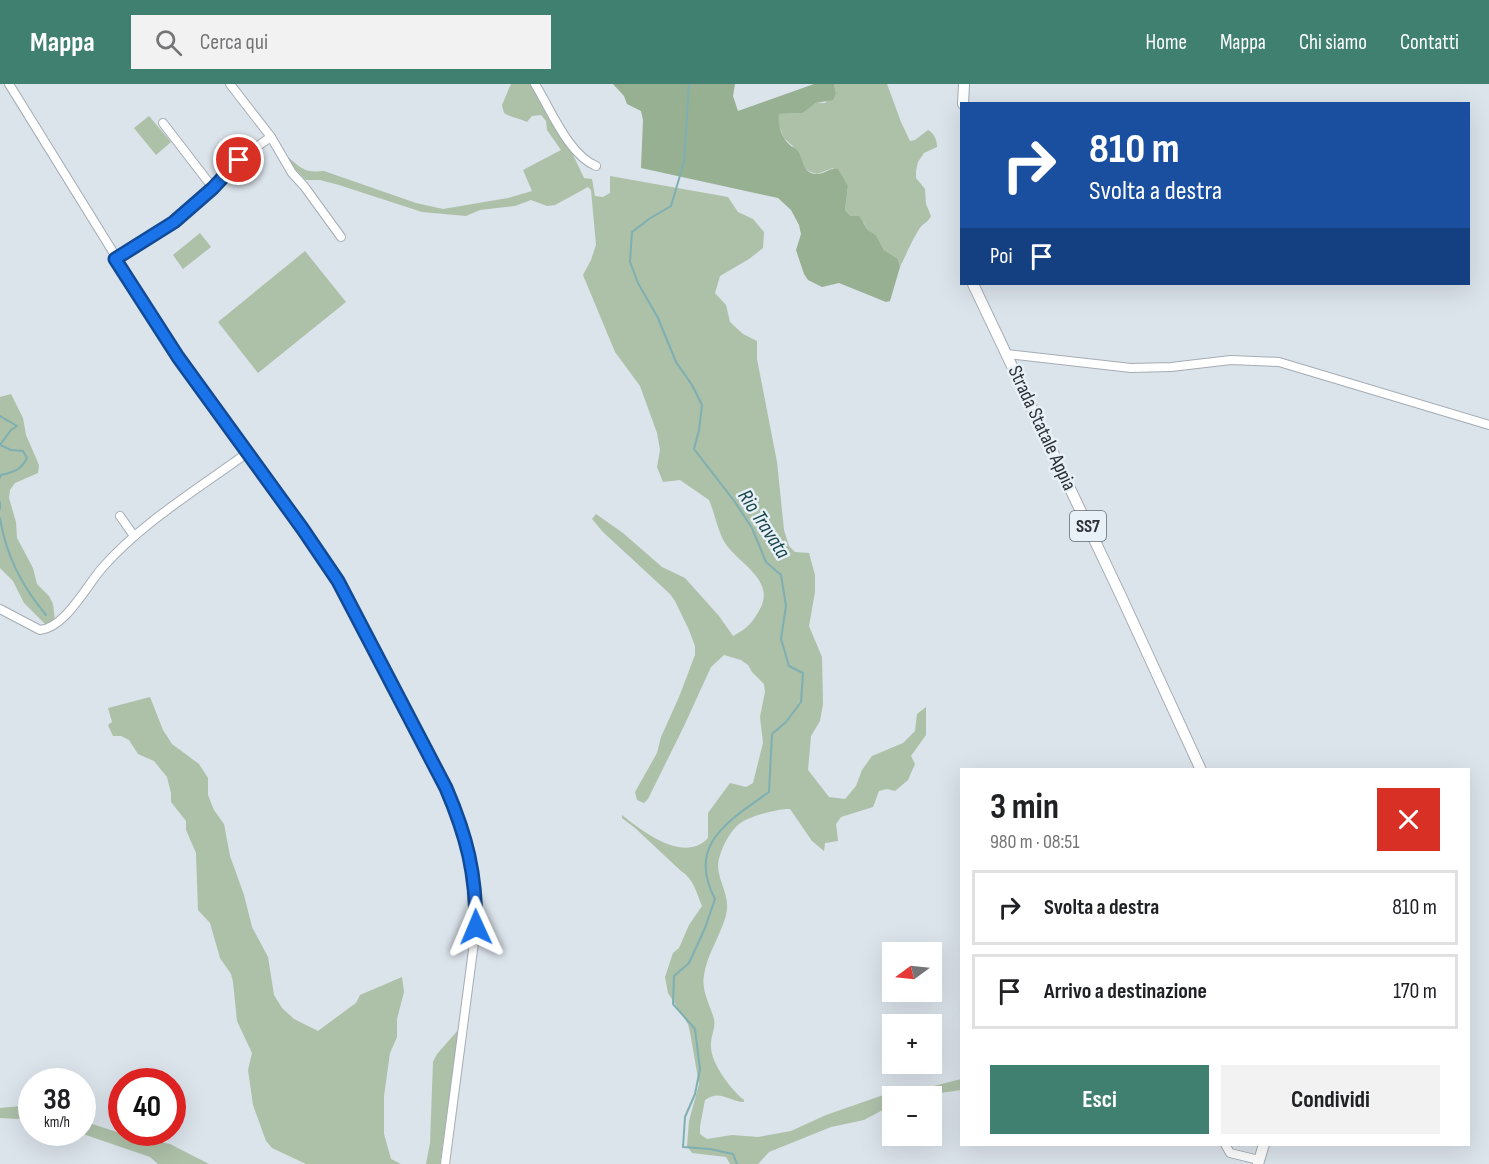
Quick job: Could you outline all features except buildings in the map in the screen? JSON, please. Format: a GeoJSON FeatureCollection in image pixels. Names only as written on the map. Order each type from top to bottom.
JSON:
{"type":"FeatureCollection","features":[{"type":"Feature","properties":{"kind":"main road"},"geometry":{"type":"LineString","coordinates":[[963,102],[964,84]]}},
{"type":"Feature","properties":{"kind":"main road","name":"Strada Statale Appia"},"geometry":{"type":"LineString","coordinates":[[973,285],[1200,768]]}},
{"type":"Feature","properties":{"kind":"main road"},"geometry":{"type":"LineString","coordinates":[[1258,1162],[1263,1146]]}},
{"type":"Feature","properties":{"kind":"street"},"geometry":{"type":"LineString","coordinates":[[9,84],[115,259],[178,357],[338,581],[446,788],[466,841],[473,873],[476,927],[445,1164]]}},
{"type":"Feature","properties":{"kind":"street"},"geometry":{"type":"LineString","coordinates":[[230,84],[271,136],[292,173],[341,237]]}},
{"type":"Feature","properties":{"kind":"street"},"geometry":{"type":"LineString","coordinates":[[536,84],[575,150],[596,166]]}},
{"type":"Feature","properties":{"kind":"street"},"geometry":{"type":"LineString","coordinates":[[163,123],[213,188]]}},
{"type":"Feature","properties":{"kind":"street"},"geometry":{"type":"LineString","coordinates":[[115,259],[174,222],[213,188],[239,160],[271,136]]}},
{"type":"Feature","properties":{"kind":"street"},"geometry":{"type":"LineString","coordinates":[[1007,354],[1131,368],[1171,367],[1231,360],[1279,362],[1489,425]]}},
{"type":"Feature","properties":{"kind":"street"},"geometry":{"type":"LineString","coordinates":[[0,609],[40,630],[50,629],[64,617],[91,580],[146,525],[247,453]]}},
{"type":"Feature","properties":{"kind":"street"},"geometry":{"type":"LineString","coordinates":[[120,516],[134,536]]}},
{"type":"Feature","properties":{"kind":"street"},"geometry":{"type":"LineString","coordinates":[[1226,1146],[1230,1153],[1258,1162]]}},
{"type":"Feature","properties":{"kind":"green space"},"geometry":{"type":"Polygon","coordinates":[[[511,84],[532,84],[567,142],[584,178],[592,179],[595,196],[603,197],[610,193],[610,176],[728,197],[738,212],[753,219],[764,232],[763,248],[720,276],[715,293],[726,305],[730,322],[743,334],[757,341],[757,359],[777,462],[784,530],[789,546],[795,552],[809,553],[815,575],[815,592],[809,626],[822,657],[823,704],[820,721],[811,736],[808,770],[829,797],[845,799],[856,786],[862,770],[872,756],[903,743],[915,731],[917,714],[926,707],[926,735],[911,756],[915,764],[908,780],[895,791],[887,789],[879,791],[873,807],[841,817],[836,824],[838,841],[825,843],[824,851],[812,841],[790,809],[785,809],[759,815],[738,825],[720,854],[718,865],[727,908],[703,981],[714,1019],[711,1043],[714,1061],[744,1102],[720,1096],[705,1100],[700,1134],[707,1139],[732,1135],[758,1137],[791,1131],[826,1115],[882,1095],[882,1110],[864,1120],[831,1127],[769,1152],[758,1164],[730,1164],[726,1157],[692,1153],[687,1146],[689,1121],[699,1084],[688,1024],[668,993],[665,977],[673,953],[679,948],[689,925],[702,906],[689,878],[622,818],[622,815],[652,836],[676,846],[687,848],[698,845],[708,838],[708,813],[730,783],[746,787],[753,783],[763,743],[760,717],[765,692],[764,684],[748,665],[741,660],[724,655],[711,667],[648,799],[644,803],[637,800],[635,792],[657,753],[661,737],[695,655],[695,646],[670,594],[592,519],[596,514],[623,533],[662,567],[685,578],[719,616],[733,636],[750,624],[756,616],[764,597],[763,588],[753,572],[725,543],[709,500],[680,480],[663,482],[657,467],[660,450],[657,433],[640,386],[615,352],[583,275],[596,245],[591,190],[588,187],[555,205],[547,206],[531,200],[515,206],[480,210],[466,216],[422,212],[339,185],[320,180],[306,180],[291,165],[288,157],[308,171],[324,171],[416,203],[443,209],[508,198],[532,191],[523,170],[561,150],[547,130],[546,121],[541,115],[532,116],[527,122],[504,113],[502,105],[511,84]]]}},
{"type":"Feature","properties":{"kind":"green space"},"geometry":{"type":"Polygon","coordinates":[[[613,84],[735,84],[733,96],[738,111],[814,84],[834,84],[836,93],[833,100],[816,103],[803,113],[779,114],[781,130],[786,141],[799,153],[808,171],[816,174],[838,169],[848,186],[845,210],[851,216],[859,216],[868,230],[876,235],[884,250],[898,259],[900,267],[890,301],[886,302],[839,283],[822,287],[808,280],[796,250],[801,234],[799,225],[791,210],[778,198],[641,168],[643,120],[641,111],[627,104],[624,96],[613,84]]]}},
{"type":"Feature","properties":{"kind":"green space"},"geometry":{"type":"Polygon","coordinates":[[[834,84],[887,84],[910,141],[928,130],[936,139],[937,147],[924,153],[918,162],[916,171],[916,178],[925,189],[926,204],[931,216],[919,229],[900,267],[898,259],[884,250],[876,235],[868,230],[864,223],[845,210],[848,186],[833,168],[817,174],[808,171],[802,165],[797,150],[784,138],[778,123],[779,114],[803,113],[816,103],[825,103],[836,93],[834,84]]]}},
{"type":"Feature","properties":{"kind":"green space"},"geometry":{"type":"Polygon","coordinates":[[[149,116],[171,142],[156,155],[134,128],[149,116]]]}},
{"type":"Feature","properties":{"kind":"green space"},"geometry":{"type":"Polygon","coordinates":[[[200,233],[211,247],[183,269],[173,255],[200,233]]]}},
{"type":"Feature","properties":{"kind":"green space"},"geometry":{"type":"Polygon","coordinates":[[[305,251],[346,302],[258,373],[218,322],[305,251]]]}},
{"type":"Feature","properties":{"kind":"green space"},"geometry":{"type":"Polygon","coordinates":[[[11,394],[23,418],[26,435],[39,465],[38,473],[15,483],[10,490],[9,498],[16,522],[17,538],[33,568],[37,584],[49,596],[53,604],[55,621],[47,626],[24,603],[13,581],[0,568],[0,397],[11,394]]]}},
{"type":"Feature","properties":{"kind":"green space"},"geometry":{"type":"Polygon","coordinates":[[[150,697],[163,730],[172,744],[199,764],[208,778],[208,795],[214,810],[224,824],[230,856],[244,895],[252,927],[268,957],[274,995],[282,1008],[294,1019],[318,1031],[356,1003],[360,995],[402,977],[404,992],[397,1019],[397,1037],[390,1053],[384,1096],[384,1134],[391,1159],[401,1164],[306,1164],[272,1148],[266,1141],[253,1105],[248,1070],[252,1053],[237,1021],[231,974],[220,958],[210,923],[198,910],[196,853],[186,830],[186,821],[171,802],[167,777],[154,761],[138,754],[129,740],[121,736],[113,736],[108,725],[112,722],[108,708],[150,697]]]}},
{"type":"Feature","properties":{"kind":"green space"},"geometry":{"type":"Polygon","coordinates":[[[459,1029],[440,1164],[426,1164],[430,1143],[433,1062],[437,1054],[459,1029]]]}},
{"type":"Feature","properties":{"kind":"green space"},"geometry":{"type":"Polygon","coordinates":[[[960,1079],[960,1090],[942,1093],[942,1086],[934,1086],[960,1079]]]}},
{"type":"Feature","properties":{"kind":"green space"},"geometry":{"type":"Polygon","coordinates":[[[18,1106],[18,1119],[0,1118],[0,1108],[18,1106]]]}},
{"type":"Feature","properties":{"kind":"green space"},"geometry":{"type":"Polygon","coordinates":[[[96,1125],[108,1129],[108,1143],[96,1138],[96,1125]]]}},
{"type":"Feature","properties":{"kind":"green space"},"geometry":{"type":"Polygon","coordinates":[[[118,1146],[174,1146],[209,1164],[158,1164],[150,1157],[118,1146]]]}},
{"type":"Feature","properties":{"kind":"waterway","name":"Rio Travata"},"geometry":{"type":"LineString","coordinates":[[689,84],[684,162],[671,206],[632,232],[630,262],[638,283],[658,318],[676,362],[702,405],[694,449],[752,528],[766,562],[781,575],[786,606],[781,639],[789,666],[803,673],[801,702],[786,722],[772,734],[769,792],[727,824],[716,836],[709,849],[706,863],[707,880],[715,899],[689,963],[674,976],[673,1004],[695,1029],[700,1069],[695,1094],[685,1117],[683,1147],[733,1154],[737,1164]]}},
{"type":"Feature","properties":{"kind":"waterway"},"geometry":{"type":"LineString","coordinates":[[0,416],[17,426],[11,430],[0,445]]}},
{"type":"Feature","properties":{"kind":"waterway"},"geometry":{"type":"LineString","coordinates":[[0,445],[11,450],[23,451],[27,458],[20,468],[1,475],[0,478]]}},
{"type":"Feature","properties":{"kind":"waterway"},"geometry":{"type":"LineString","coordinates":[[0,502],[0,509]]}},
{"type":"Feature","properties":{"kind":"waterway"},"geometry":{"type":"LineString","coordinates":[[0,518],[6,545],[16,570],[46,615]]}},
{"type":"Feature","properties":{"kind":"route"},"geometry":{"type":"LineString","coordinates":[[239,160],[213,188],[174,222],[115,259],[178,357],[302,528],[338,581],[357,615],[458,815],[473,873],[476,927]]}}]}
